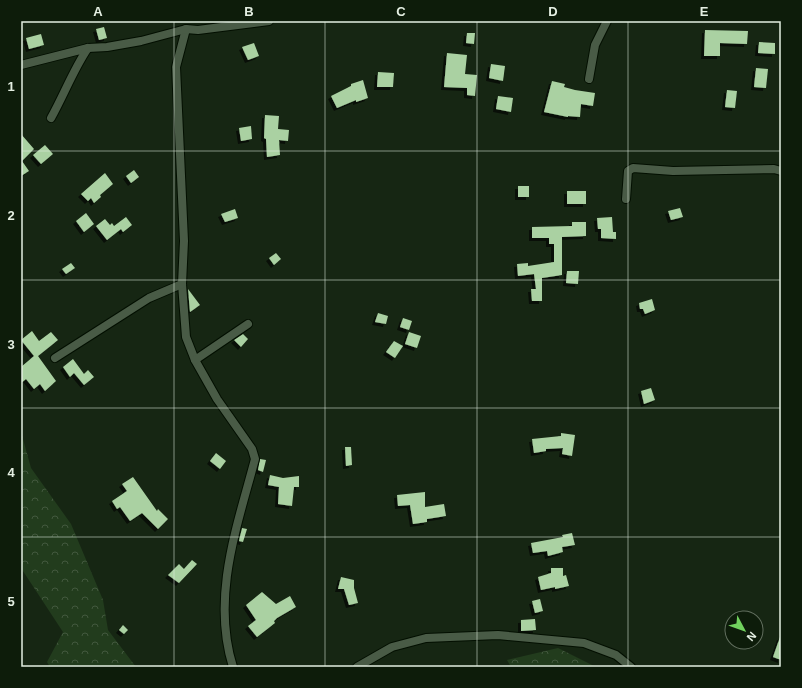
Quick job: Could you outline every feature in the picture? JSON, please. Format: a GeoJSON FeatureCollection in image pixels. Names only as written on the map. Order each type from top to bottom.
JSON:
{"type":"FeatureCollection","features":[{"type":"Feature","properties":{"kind":"street"},"geometry":{"type":"LineString","coordinates":[[21,65],[88,48],[107,47],[141,41],[186,29],[198,30],[269,21]]}},
{"type":"Feature","properties":{"kind":"street"},"geometry":{"type":"LineString","coordinates":[[589,79],[595,45],[607,21]]}},
{"type":"Feature","properties":{"kind":"street"},"geometry":{"type":"LineString","coordinates":[[186,29],[176,67],[184,241],[182,284],[186,337],[195,360],[217,399],[254,454],[255,459],[231,552],[224,599],[226,640],[233,667]]}},
{"type":"Feature","properties":{"kind":"street"},"geometry":{"type":"LineString","coordinates":[[51,118],[65,95],[75,68],[88,48]]}},
{"type":"Feature","properties":{"kind":"street"},"geometry":{"type":"LineString","coordinates":[[626,199],[628,171],[633,168],[781,171]]}},
{"type":"Feature","properties":{"kind":"street"},"geometry":{"type":"LineString","coordinates":[[55,358],[149,298],[182,284]]}},
{"type":"Feature","properties":{"kind":"street"},"geometry":{"type":"LineString","coordinates":[[195,360],[248,324]]}},
{"type":"Feature","properties":{"kind":"street"},"geometry":{"type":"LineString","coordinates":[[357,667],[392,647],[410,642],[426,638],[473,635],[545,638],[584,643],[616,654],[631,667]]}},
{"type":"Feature","properties":{"kind":"green space"},"geometry":{"type":"Polygon","coordinates":[[[21,432],[31,468],[71,524],[103,600],[108,630],[136,667],[50,667],[47,662],[63,632],[21,568],[21,432]]]}},
{"type":"Feature","properties":{"kind":"green space"},"geometry":{"type":"Polygon","coordinates":[[[558,648],[596,667],[511,667],[507,660],[558,648]]]}},
{"type":"Feature","properties":{"kind":"building"},"geometry":{"type":"Polygon","coordinates":[[[104,27],[107,38],[99,40],[96,29],[104,27]]]}},
{"type":"Feature","properties":{"kind":"building"},"geometry":{"type":"Polygon","coordinates":[[[705,30],[748,31],[747,44],[720,43],[720,56],[704,56],[705,30]]]}},
{"type":"Feature","properties":{"kind":"building"},"geometry":{"type":"Polygon","coordinates":[[[467,33],[475,33],[474,44],[466,43],[467,33]]]}},
{"type":"Feature","properties":{"kind":"building"},"geometry":{"type":"Polygon","coordinates":[[[41,34],[44,45],[29,49],[26,38],[41,34]]]}},
{"type":"Feature","properties":{"kind":"building"},"geometry":{"type":"Polygon","coordinates":[[[759,42],[775,43],[775,54],[758,53],[759,42]]]}},
{"type":"Feature","properties":{"kind":"building"},"geometry":{"type":"Polygon","coordinates":[[[254,43],[259,56],[248,60],[242,47],[254,43]]]}},
{"type":"Feature","properties":{"kind":"building"},"geometry":{"type":"Polygon","coordinates":[[[447,53],[467,55],[465,74],[477,75],[475,96],[467,95],[467,88],[444,87],[447,53]]]}},
{"type":"Feature","properties":{"kind":"building"},"geometry":{"type":"Polygon","coordinates":[[[491,64],[505,66],[503,81],[489,78],[491,64]]]}},
{"type":"Feature","properties":{"kind":"building"},"geometry":{"type":"Polygon","coordinates":[[[756,68],[768,69],[766,88],[754,87],[756,68]]]}},
{"type":"Feature","properties":{"kind":"building"},"geometry":{"type":"Polygon","coordinates":[[[378,72],[394,73],[393,87],[377,87],[378,72]]]}},
{"type":"Feature","properties":{"kind":"building"},"geometry":{"type":"Polygon","coordinates":[[[363,80],[368,98],[356,102],[356,100],[337,108],[331,96],[351,86],[351,84],[363,80]]]}},
{"type":"Feature","properties":{"kind":"building"},"geometry":{"type":"Polygon","coordinates":[[[552,81],[565,84],[564,87],[595,93],[593,106],[581,104],[580,117],[568,117],[544,112],[552,81]]]}},
{"type":"Feature","properties":{"kind":"building"},"geometry":{"type":"Polygon","coordinates":[[[727,90],[737,91],[735,108],[725,107],[727,90]]]}},
{"type":"Feature","properties":{"kind":"building"},"geometry":{"type":"Polygon","coordinates":[[[498,96],[513,98],[511,112],[496,109],[498,96]]]}},
{"type":"Feature","properties":{"kind":"building"},"geometry":{"type":"Polygon","coordinates":[[[265,115],[279,116],[278,129],[289,130],[288,141],[279,140],[280,155],[267,157],[266,139],[264,138],[265,115]]]}},
{"type":"Feature","properties":{"kind":"building"},"geometry":{"type":"Polygon","coordinates":[[[251,126],[252,139],[241,141],[239,128],[251,126]]]}},
{"type":"Feature","properties":{"kind":"building"},"geometry":{"type":"Polygon","coordinates":[[[21,134],[34,149],[22,161],[29,171],[21,176],[21,134]]]}},
{"type":"Feature","properties":{"kind":"building"},"geometry":{"type":"Polygon","coordinates":[[[45,145],[53,154],[41,164],[33,155],[45,145]]]}},
{"type":"Feature","properties":{"kind":"building"},"geometry":{"type":"Polygon","coordinates":[[[134,170],[139,177],[131,183],[126,176],[134,170]]]}},
{"type":"Feature","properties":{"kind":"building"},"geometry":{"type":"Polygon","coordinates":[[[105,173],[113,184],[100,195],[101,197],[94,203],[91,198],[88,201],[81,194],[105,173]]]}},
{"type":"Feature","properties":{"kind":"building"},"geometry":{"type":"Polygon","coordinates":[[[518,186],[529,186],[529,197],[518,197],[518,186]]]}},
{"type":"Feature","properties":{"kind":"building"},"geometry":{"type":"Polygon","coordinates":[[[567,191],[586,191],[586,204],[567,204],[567,191]]]}},
{"type":"Feature","properties":{"kind":"building"},"geometry":{"type":"Polygon","coordinates":[[[680,208],[683,217],[671,220],[668,211],[680,208]]]}},
{"type":"Feature","properties":{"kind":"building"},"geometry":{"type":"Polygon","coordinates":[[[235,209],[238,218],[225,222],[221,214],[235,209]]]}},
{"type":"Feature","properties":{"kind":"building"},"geometry":{"type":"Polygon","coordinates":[[[86,213],[94,224],[84,232],[76,221],[86,213]]]}},
{"type":"Feature","properties":{"kind":"building"},"geometry":{"type":"Polygon","coordinates":[[[126,217],[132,225],[123,232],[121,229],[107,240],[96,226],[105,219],[110,225],[112,223],[114,226],[126,217]]]}},
{"type":"Feature","properties":{"kind":"building"},"geometry":{"type":"Polygon","coordinates":[[[612,217],[613,232],[616,232],[616,239],[601,238],[601,229],[598,229],[597,218],[612,217]]]}},
{"type":"Feature","properties":{"kind":"building"},"geometry":{"type":"Polygon","coordinates":[[[572,222],[586,222],[586,236],[562,237],[562,275],[542,278],[542,301],[532,301],[531,289],[536,289],[534,274],[518,276],[517,264],[528,263],[528,266],[554,262],[554,244],[549,244],[549,238],[532,238],[532,227],[572,226],[572,222]]]}},
{"type":"Feature","properties":{"kind":"building"},"geometry":{"type":"Polygon","coordinates":[[[276,253],[281,259],[274,265],[269,258],[276,253]]]}},
{"type":"Feature","properties":{"kind":"building"},"geometry":{"type":"Polygon","coordinates":[[[71,263],[75,268],[66,274],[62,269],[71,263]]]}},
{"type":"Feature","properties":{"kind":"building"},"geometry":{"type":"Polygon","coordinates":[[[567,271],[579,271],[578,284],[566,283],[567,271]]]}},
{"type":"Feature","properties":{"kind":"building"},"geometry":{"type":"Polygon","coordinates":[[[188,289],[200,305],[190,312],[188,289]]]}},
{"type":"Feature","properties":{"kind":"building"},"geometry":{"type":"Polygon","coordinates":[[[652,299],[655,310],[645,314],[643,309],[640,309],[639,303],[652,299]]]}},
{"type":"Feature","properties":{"kind":"building"},"geometry":{"type":"Polygon","coordinates":[[[378,313],[388,316],[386,324],[375,322],[378,313]]]}},
{"type":"Feature","properties":{"kind":"building"},"geometry":{"type":"Polygon","coordinates":[[[403,318],[412,321],[409,330],[400,327],[403,318]]]}},
{"type":"Feature","properties":{"kind":"building"},"geometry":{"type":"Polygon","coordinates":[[[32,331],[39,341],[51,332],[58,340],[38,356],[56,381],[45,391],[40,384],[34,389],[26,379],[21,383],[21,367],[34,356],[21,340],[32,331]]]}},
{"type":"Feature","properties":{"kind":"building"},"geometry":{"type":"Polygon","coordinates":[[[409,332],[421,336],[417,348],[405,344],[409,332]]]}},
{"type":"Feature","properties":{"kind":"building"},"geometry":{"type":"Polygon","coordinates":[[[243,334],[248,339],[241,347],[234,340],[243,334]]]}},
{"type":"Feature","properties":{"kind":"building"},"geometry":{"type":"Polygon","coordinates":[[[394,341],[403,346],[395,358],[386,352],[394,341]]]}},
{"type":"Feature","properties":{"kind":"building"},"geometry":{"type":"Polygon","coordinates":[[[73,359],[84,374],[88,370],[94,377],[84,385],[74,373],[70,377],[63,367],[73,359]]]}},
{"type":"Feature","properties":{"kind":"building"},"geometry":{"type":"Polygon","coordinates":[[[651,388],[655,400],[644,404],[641,391],[651,388]]]}},
{"type":"Feature","properties":{"kind":"building"},"geometry":{"type":"Polygon","coordinates":[[[561,433],[575,435],[572,456],[562,454],[563,448],[546,449],[546,451],[534,453],[532,439],[561,436],[561,433]]]}},
{"type":"Feature","properties":{"kind":"building"},"geometry":{"type":"Polygon","coordinates":[[[345,447],[351,447],[352,465],[346,466],[345,447]]]}},
{"type":"Feature","properties":{"kind":"building"},"geometry":{"type":"Polygon","coordinates":[[[216,453],[226,461],[220,469],[210,461],[216,453]]]}},
{"type":"Feature","properties":{"kind":"building"},"geometry":{"type":"Polygon","coordinates":[[[260,459],[266,460],[263,472],[258,470],[260,459]]]}},
{"type":"Feature","properties":{"kind":"building"},"geometry":{"type":"Polygon","coordinates":[[[270,475],[283,478],[299,476],[299,487],[294,487],[292,506],[278,504],[279,487],[268,485],[270,475]]]}},
{"type":"Feature","properties":{"kind":"building"},"geometry":{"type":"Polygon","coordinates":[[[133,477],[157,511],[158,509],[168,519],[158,529],[142,513],[130,521],[120,507],[117,509],[112,501],[127,491],[122,484],[133,477]]]}},
{"type":"Feature","properties":{"kind":"building"},"geometry":{"type":"Polygon","coordinates":[[[425,492],[425,507],[444,504],[446,516],[427,519],[427,522],[413,524],[410,505],[398,506],[397,495],[425,492]]]}},
{"type":"Feature","properties":{"kind":"building"},"geometry":{"type":"Polygon","coordinates":[[[242,528],[247,529],[243,542],[239,541],[242,528]]]}},
{"type":"Feature","properties":{"kind":"building"},"geometry":{"type":"Polygon","coordinates":[[[572,533],[575,545],[562,547],[563,552],[548,556],[547,551],[533,553],[531,543],[563,537],[562,535],[572,533]]]}},
{"type":"Feature","properties":{"kind":"building"},"geometry":{"type":"Polygon","coordinates":[[[192,560],[197,564],[179,583],[168,575],[179,564],[184,569],[192,560]]]}},
{"type":"Feature","properties":{"kind":"building"},"geometry":{"type":"Polygon","coordinates":[[[551,568],[563,568],[563,576],[566,575],[569,586],[541,590],[538,577],[551,573],[551,568]]]}},
{"type":"Feature","properties":{"kind":"building"},"geometry":{"type":"Polygon","coordinates":[[[341,577],[354,580],[354,588],[358,603],[349,605],[344,589],[338,589],[341,577]]]}},
{"type":"Feature","properties":{"kind":"building"},"geometry":{"type":"Polygon","coordinates":[[[262,592],[276,604],[290,596],[296,607],[277,618],[274,621],[275,623],[257,637],[248,626],[256,620],[246,605],[262,592]]]}},
{"type":"Feature","properties":{"kind":"building"},"geometry":{"type":"Polygon","coordinates":[[[540,599],[543,611],[535,613],[532,601],[540,599]]]}},
{"type":"Feature","properties":{"kind":"building"},"geometry":{"type":"Polygon","coordinates":[[[535,619],[536,630],[521,631],[521,620],[535,619]]]}},
{"type":"Feature","properties":{"kind":"building"},"geometry":{"type":"Polygon","coordinates":[[[123,625],[128,630],[124,634],[119,630],[123,625]]]}},
{"type":"Feature","properties":{"kind":"building"},"geometry":{"type":"Polygon","coordinates":[[[781,637],[781,660],[773,657],[781,637]]]}}]}
